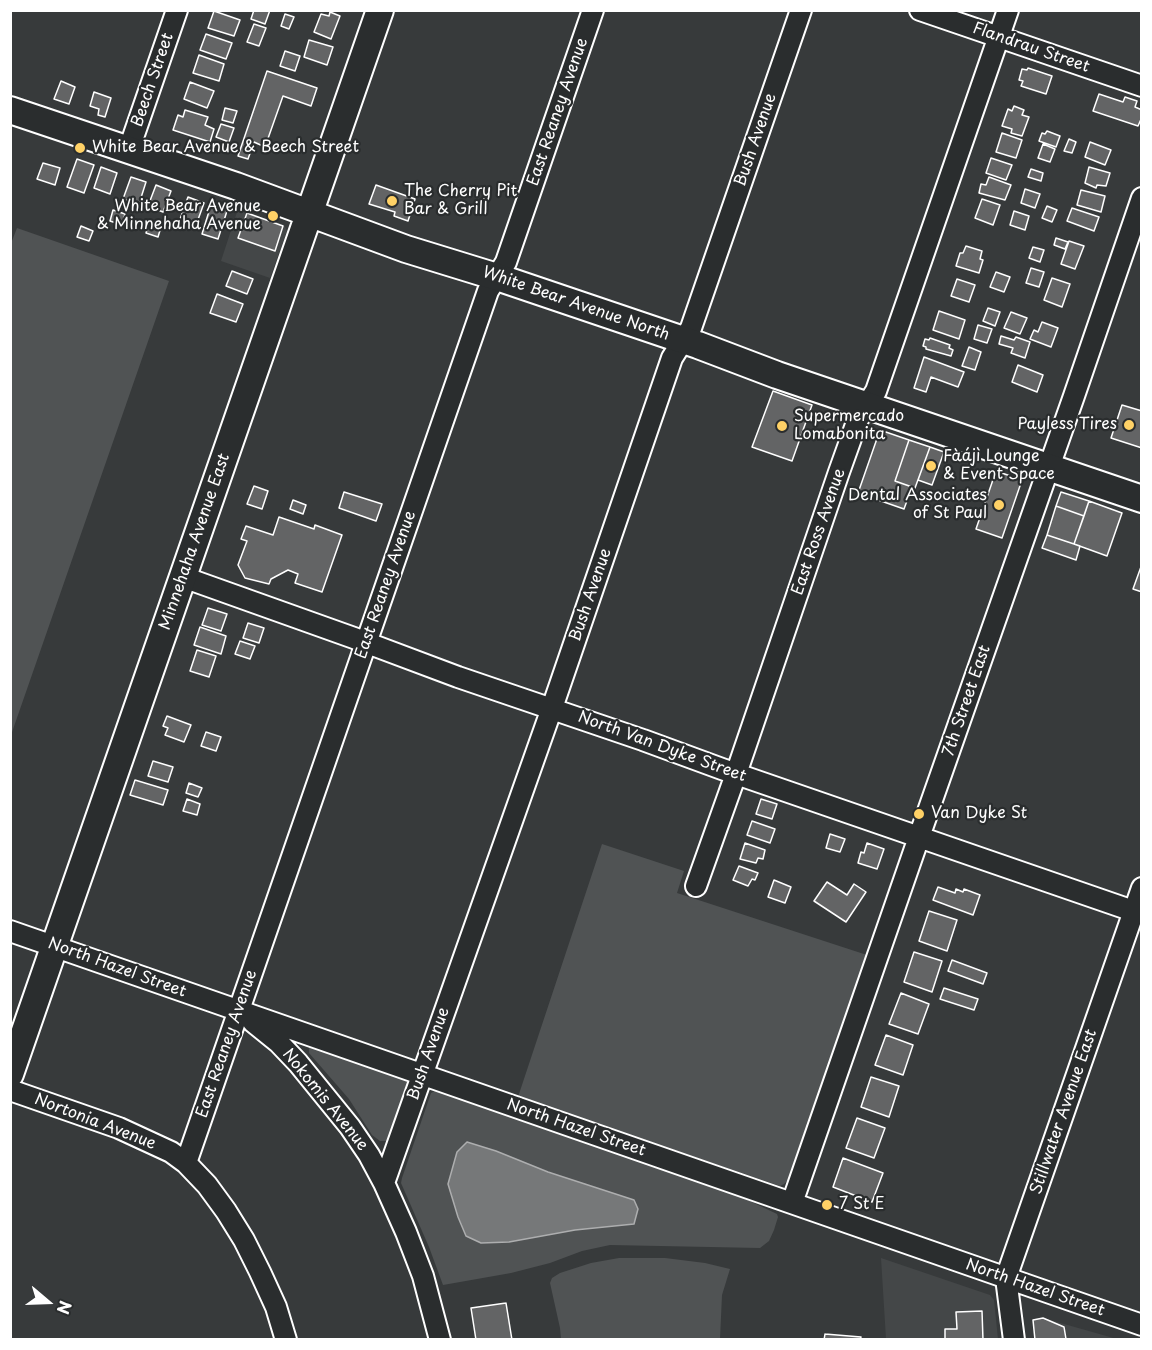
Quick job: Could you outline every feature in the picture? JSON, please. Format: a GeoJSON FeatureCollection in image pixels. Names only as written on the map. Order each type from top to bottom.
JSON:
{"type":"FeatureCollection","features":[{"type":"Feature","properties":{"kind":"main road","name":"Minnehaha Avenue East"},"geometry":{"type":"LineString","coordinates":[[10,1074],[380,10]]}},
{"type":"Feature","properties":{"kind":"main road","name":"White Bear Avenue North"},"geometry":{"type":"LineString","coordinates":[[10,110],[129,149],[406,249],[497,277],[683,340],[777,375],[1142,499]]}},
{"type":"Feature","properties":{"kind":"street","name":"Beech Street"},"geometry":{"type":"LineString","coordinates":[[129,149],[177,10]]}},
{"type":"Feature","properties":{"kind":"street","name":"East Reaney Avenue"},"geometry":{"type":"LineString","coordinates":[[186,1163],[488,291],[506,262],[593,10]]}},
{"type":"Feature","properties":{"kind":"street","name":"Bush Avenue"},"geometry":{"type":"LineString","coordinates":[[384,1183],[552,708],[672,358],[691,328],[801,10]]}},
{"type":"Feature","properties":{"kind":"street","name":"Flandrau Street"},"geometry":{"type":"LineString","coordinates":[[920,10],[1142,86]]}},
{"type":"Feature","properties":{"kind":"street","name":"East Ross Avenue"},"geometry":{"type":"LineString","coordinates":[[696,886],[839,472],[858,419],[876,391],[1008,10]]}},
{"type":"Feature","properties":{"kind":"street","name":"7th Street East"},"geometry":{"type":"LineString","coordinates":[[792,1203],[1142,198]]}},
{"type":"Feature","properties":{"kind":"street","name":"North Van Dyke Street"},"geometry":{"type":"LineString","coordinates":[[183,578],[458,677],[1137,913]]}},
{"type":"Feature","properties":{"kind":"street","name":"Stillwater Avenue East"},"geometry":{"type":"LineString","coordinates":[[1014,1340],[1006,1278],[1137,913],[1142,888]]}},
{"type":"Feature","properties":{"kind":"street","name":"North Hazel Street"},"geometry":{"type":"LineString","coordinates":[[10,931],[1142,1324]]}},
{"type":"Feature","properties":{"kind":"street","name":"Nokomis Avenue"},"geometry":{"type":"LineString","coordinates":[[239,1011],[279,1043],[298,1063],[350,1126],[369,1155],[406,1232],[423,1276],[440,1340]]}},
{"type":"Feature","properties":{"kind":"street","name":"Nortonia Avenue"},"geometry":{"type":"LineString","coordinates":[[10,1090],[119,1128],[161,1147],[186,1163],[207,1185],[244,1240],[276,1307],[286,1340]]}},
{"type":"Feature","properties":{"kind":"shaded area"},"geometry":{"type":"Polygon","coordinates":[[[238,209],[284,225],[287,231],[270,278],[221,261],[238,209]]]}},
{"type":"Feature","properties":{"kind":"shaded area"},"geometry":{"type":"Polygon","coordinates":[[[17,228],[169,281],[11,735],[10,246],[17,228]]]}},
{"type":"Feature","properties":{"kind":"shaded area"},"geometry":{"type":"Polygon","coordinates":[[[602,844],[684,871],[677,893],[867,955],[789,1179],[784,1184],[780,1186],[518,1097],[602,844]]]}},
{"type":"Feature","properties":{"kind":"shaded area"},"geometry":{"type":"Polygon","coordinates":[[[313,1046],[405,1079],[409,1085],[393,1137],[387,1141],[380,1141],[372,1135],[349,1099],[309,1053],[309,1048],[313,1046]]]}},
{"type":"Feature","properties":{"kind":"shaded area"},"geometry":{"type":"Polygon","coordinates":[[[443,1090],[716,1185],[777,1214],[774,1230],[769,1241],[760,1248],[610,1245],[582,1251],[550,1263],[511,1273],[443,1285],[401,1183],[431,1093],[443,1090]]]}},
{"type":"Feature","properties":{"kind":"shaded area"},"geometry":{"type":"Polygon","coordinates":[[[467,1142],[634,1200],[638,1209],[634,1224],[575,1230],[509,1242],[481,1243],[466,1236],[448,1184],[457,1152],[467,1142]]]}},
{"type":"Feature","properties":{"kind":"shaded area"},"geometry":{"type":"Polygon","coordinates":[[[619,1258],[665,1258],[730,1269],[722,1295],[720,1339],[561,1339],[550,1283],[552,1278],[591,1263],[619,1258]]]}},
{"type":"Feature","properties":{"kind":"shaded area"},"geometry":{"type":"Polygon","coordinates":[[[881,1258],[990,1295],[994,1300],[998,1339],[886,1339],[881,1258]]]}},
{"type":"Feature","properties":{"kind":"shaded area"},"geometry":{"type":"Polygon","coordinates":[[[1043,1318],[1117,1339],[1036,1339],[1033,1320],[1043,1318]]]}},
{"type":"Feature","properties":{"kind":"building"},"geometry":{"type":"Polygon","coordinates":[[[254,10],[270,10],[265,24],[251,19],[254,10]]]}},
{"type":"Feature","properties":{"kind":"building"},"geometry":{"type":"Polygon","coordinates":[[[214,11],[240,20],[234,36],[208,28],[214,11]]]}},
{"type":"Feature","properties":{"kind":"building"},"geometry":{"type":"Polygon","coordinates":[[[330,12],[340,16],[331,39],[314,32],[321,14],[329,16],[330,12]]]}},
{"type":"Feature","properties":{"kind":"building"},"geometry":{"type":"Polygon","coordinates":[[[285,14],[294,17],[289,29],[281,26],[285,14]]]}},
{"type":"Feature","properties":{"kind":"building"},"geometry":{"type":"Polygon","coordinates":[[[254,24],[266,28],[259,46],[247,42],[254,24]]]}},
{"type":"Feature","properties":{"kind":"building"},"geometry":{"type":"Polygon","coordinates":[[[206,34],[232,43],[226,59],[200,50],[206,34]]]}},
{"type":"Feature","properties":{"kind":"building"},"geometry":{"type":"Polygon","coordinates":[[[309,40],[333,47],[327,65],[304,57],[309,40]]]}},
{"type":"Feature","properties":{"kind":"building"},"geometry":{"type":"Polygon","coordinates":[[[285,51],[300,56],[295,71],[280,66],[285,51]]]}},
{"type":"Feature","properties":{"kind":"building"},"geometry":{"type":"Polygon","coordinates":[[[199,55],[224,64],[219,81],[193,73],[199,55]]]}},
{"type":"Feature","properties":{"kind":"building"},"geometry":{"type":"Polygon","coordinates":[[[1028,68],[1052,76],[1046,94],[1021,86],[1023,81],[1019,80],[1022,69],[1027,70],[1028,68]]]}},
{"type":"Feature","properties":{"kind":"building"},"geometry":{"type":"Polygon","coordinates":[[[267,71],[317,88],[311,106],[283,96],[265,147],[254,142],[248,159],[238,156],[267,71]]]}},
{"type":"Feature","properties":{"kind":"building"},"geometry":{"type":"Polygon","coordinates":[[[61,81],[75,87],[69,104],[54,99],[61,81]]]}},
{"type":"Feature","properties":{"kind":"building"},"geometry":{"type":"Polygon","coordinates":[[[190,82],[214,91],[207,108],[184,99],[190,82]]]}},
{"type":"Feature","properties":{"kind":"building"},"geometry":{"type":"Polygon","coordinates":[[[94,92],[111,98],[105,117],[98,115],[99,109],[90,106],[94,92]]]}},
{"type":"Feature","properties":{"kind":"building"},"geometry":{"type":"Polygon","coordinates":[[[1099,94],[1123,102],[1125,97],[1137,101],[1135,107],[1142,110],[1138,126],[1093,111],[1099,94]]]}},
{"type":"Feature","properties":{"kind":"building"},"geometry":{"type":"Polygon","coordinates":[[[1014,106],[1024,110],[1022,115],[1029,117],[1022,136],[1011,133],[1012,129],[1002,126],[1008,109],[1012,111],[1014,106]]]}},
{"type":"Feature","properties":{"kind":"building"},"geometry":{"type":"Polygon","coordinates":[[[225,108],[237,111],[233,123],[222,120],[225,108]]]}},
{"type":"Feature","properties":{"kind":"building"},"geometry":{"type":"Polygon","coordinates":[[[185,110],[208,117],[205,125],[214,129],[210,142],[173,130],[178,115],[183,117],[185,110]]]}},
{"type":"Feature","properties":{"kind":"building"},"geometry":{"type":"Polygon","coordinates":[[[221,124],[234,128],[229,142],[216,137],[221,124]]]}},
{"type":"Feature","properties":{"kind":"building"},"geometry":{"type":"Polygon","coordinates":[[[1047,131],[1060,136],[1056,147],[1039,141],[1042,133],[1045,134],[1047,131]]]}},
{"type":"Feature","properties":{"kind":"building"},"geometry":{"type":"Polygon","coordinates":[[[1002,133],[1022,140],[1016,158],[996,152],[1002,133]]]}},
{"type":"Feature","properties":{"kind":"building"},"geometry":{"type":"Polygon","coordinates":[[[1069,139],[1076,142],[1072,153],[1064,151],[1069,139]]]}},
{"type":"Feature","properties":{"kind":"building"},"geometry":{"type":"Polygon","coordinates":[[[1090,142],[1111,150],[1105,165],[1085,157],[1090,142]]]}},
{"type":"Feature","properties":{"kind":"building"},"geometry":{"type":"Polygon","coordinates":[[[1043,144],[1055,149],[1050,162],[1038,158],[1043,144]]]}},
{"type":"Feature","properties":{"kind":"building"},"geometry":{"type":"Polygon","coordinates":[[[991,158],[1012,165],[1006,180],[986,173],[991,158]]]}},
{"type":"Feature","properties":{"kind":"building"},"geometry":{"type":"Polygon","coordinates":[[[77,159],[94,165],[84,193],[67,187],[77,159]]]}},
{"type":"Feature","properties":{"kind":"building"},"geometry":{"type":"Polygon","coordinates":[[[43,163],[60,168],[55,185],[37,179],[43,163]]]}},
{"type":"Feature","properties":{"kind":"building"},"geometry":{"type":"Polygon","coordinates":[[[101,167],[117,173],[110,194],[94,188],[101,167]]]}},
{"type":"Feature","properties":{"kind":"building"},"geometry":{"type":"Polygon","coordinates":[[[1089,167],[1110,173],[1106,186],[1097,185],[1096,188],[1085,183],[1089,167]]]}},
{"type":"Feature","properties":{"kind":"building"},"geometry":{"type":"Polygon","coordinates":[[[1031,169],[1043,173],[1041,181],[1028,177],[1031,169]]]}},
{"type":"Feature","properties":{"kind":"building"},"geometry":{"type":"Polygon","coordinates":[[[131,177],[146,182],[139,204],[123,199],[131,177]]]}},
{"type":"Feature","properties":{"kind":"building"},"geometry":{"type":"Polygon","coordinates":[[[989,177],[1011,185],[1005,200],[979,193],[981,184],[986,185],[989,177]]]}},
{"type":"Feature","properties":{"kind":"building"},"geometry":{"type":"Polygon","coordinates":[[[156,185],[171,191],[163,212],[148,206],[156,185]]]}},
{"type":"Feature","properties":{"kind":"building","name":"The Cherry Pit Bar & Grill"},"geometry":{"type":"Polygon","coordinates":[[[376,185],[415,199],[408,221],[394,216],[395,212],[369,204],[376,185]]]}},
{"type":"Feature","properties":{"kind":"building"},"geometry":{"type":"Polygon","coordinates":[[[1025,189],[1040,194],[1035,208],[1021,203],[1025,189]]]}},
{"type":"Feature","properties":{"kind":"building"},"geometry":{"type":"Polygon","coordinates":[[[1081,190],[1105,196],[1101,212],[1077,205],[1081,190]]]}},
{"type":"Feature","properties":{"kind":"building"},"geometry":{"type":"Polygon","coordinates":[[[188,197],[204,203],[195,228],[179,222],[188,197]]]}},
{"type":"Feature","properties":{"kind":"building"},"geometry":{"type":"Polygon","coordinates":[[[982,199],[1000,205],[993,225],[975,218],[982,199]]]}},
{"type":"Feature","properties":{"kind":"building"},"geometry":{"type":"Polygon","coordinates":[[[211,205],[227,211],[218,239],[202,234],[211,205]]]}},
{"type":"Feature","properties":{"kind":"building"},"geometry":{"type":"Polygon","coordinates":[[[1047,206],[1057,210],[1052,222],[1042,218],[1047,206]]]}},
{"type":"Feature","properties":{"kind":"building"},"geometry":{"type":"Polygon","coordinates":[[[1072,208],[1099,217],[1094,231],[1067,221],[1072,208]]]}},
{"type":"Feature","properties":{"kind":"building"},"geometry":{"type":"Polygon","coordinates":[[[113,210],[125,214],[122,225],[110,221],[113,210]]]}},
{"type":"Feature","properties":{"kind":"building"},"geometry":{"type":"Polygon","coordinates":[[[1014,211],[1029,216],[1025,230],[1010,225],[1014,211]]]}},
{"type":"Feature","properties":{"kind":"building"},"geometry":{"type":"Polygon","coordinates":[[[247,213],[283,226],[275,251],[238,238],[247,213]]]}},
{"type":"Feature","properties":{"kind":"building"},"geometry":{"type":"Polygon","coordinates":[[[149,222],[161,227],[158,237],[146,233],[149,222]]]}},
{"type":"Feature","properties":{"kind":"building"},"geometry":{"type":"Polygon","coordinates":[[[81,226],[93,231],[89,241],[77,237],[81,226]]]}},
{"type":"Feature","properties":{"kind":"building"},"geometry":{"type":"Polygon","coordinates":[[[1056,238],[1068,242],[1065,249],[1054,245],[1056,238]]]}},
{"type":"Feature","properties":{"kind":"building"},"geometry":{"type":"Polygon","coordinates":[[[1069,241],[1084,246],[1075,269],[1061,264],[1069,241]]]}},
{"type":"Feature","properties":{"kind":"building"},"geometry":{"type":"Polygon","coordinates":[[[966,246],[982,251],[980,259],[983,260],[979,273],[956,266],[960,253],[963,253],[966,246]]]}},
{"type":"Feature","properties":{"kind":"building"},"geometry":{"type":"Polygon","coordinates":[[[1033,247],[1044,250],[1040,262],[1029,258],[1033,247]]]}},
{"type":"Feature","properties":{"kind":"building"},"geometry":{"type":"Polygon","coordinates":[[[1031,268],[1044,272],[1039,287],[1026,283],[1031,268]]]}},
{"type":"Feature","properties":{"kind":"building"},"geometry":{"type":"Polygon","coordinates":[[[232,271],[253,279],[247,294],[226,286],[232,271]]]}},
{"type":"Feature","properties":{"kind":"building"},"geometry":{"type":"Polygon","coordinates":[[[996,272],[1010,277],[1004,292],[990,287],[996,272]]]}},
{"type":"Feature","properties":{"kind":"building"},"geometry":{"type":"Polygon","coordinates":[[[1052,278],[1070,284],[1062,307],[1044,300],[1052,278]]]}},
{"type":"Feature","properties":{"kind":"building"},"geometry":{"type":"Polygon","coordinates":[[[957,279],[975,285],[969,302],[951,296],[957,279]]]}},
{"type":"Feature","properties":{"kind":"building"},"geometry":{"type":"Polygon","coordinates":[[[217,294],[243,304],[236,322],[210,313],[217,294]]]}},
{"type":"Feature","properties":{"kind":"building"},"geometry":{"type":"Polygon","coordinates":[[[988,308],[1000,312],[995,326],[983,321],[988,308]]]}},
{"type":"Feature","properties":{"kind":"building"},"geometry":{"type":"Polygon","coordinates":[[[939,311],[965,320],[959,339],[933,330],[939,311]]]}},
{"type":"Feature","properties":{"kind":"building"},"geometry":{"type":"Polygon","coordinates":[[[1011,312],[1027,318],[1020,334],[1004,328],[1011,312]]]}},
{"type":"Feature","properties":{"kind":"building"},"geometry":{"type":"Polygon","coordinates":[[[1042,322],[1058,328],[1051,347],[1030,339],[1034,330],[1038,332],[1042,322]]]}},
{"type":"Feature","properties":{"kind":"building"},"geometry":{"type":"Polygon","coordinates":[[[978,325],[992,329],[987,343],[974,339],[978,325]]]}},
{"type":"Feature","properties":{"kind":"building"},"geometry":{"type":"Polygon","coordinates":[[[1001,336],[1014,340],[1016,337],[1030,342],[1025,358],[1011,353],[1013,348],[999,344],[1001,336]]]}},
{"type":"Feature","properties":{"kind":"building"},"geometry":{"type":"Polygon","coordinates":[[[930,338],[950,345],[949,348],[953,350],[951,356],[926,349],[923,346],[925,339],[930,338]]]}},
{"type":"Feature","properties":{"kind":"building"},"geometry":{"type":"Polygon","coordinates":[[[969,347],[981,352],[975,370],[962,366],[969,347]]]}},
{"type":"Feature","properties":{"kind":"building"},"geometry":{"type":"Polygon","coordinates":[[[924,357],[964,372],[958,387],[931,377],[926,392],[914,388],[924,357]]]}},
{"type":"Feature","properties":{"kind":"building"},"geometry":{"type":"Polygon","coordinates":[[[1018,365],[1043,375],[1037,392],[1012,382],[1018,365]]]}},
{"type":"Feature","properties":{"kind":"building","name":"Supermercado Lomabonita"},"geometry":{"type":"Polygon","coordinates":[[[773,391],[812,405],[792,461],[752,447],[773,391]]]}},
{"type":"Feature","properties":{"kind":"building","name":"Payless Tires"},"geometry":{"type":"Polygon","coordinates":[[[1122,405],[1142,411],[1142,448],[1111,438],[1122,405]]]}},
{"type":"Feature","properties":{"kind":"building"},"geometry":{"type":"Polygon","coordinates":[[[880,430],[909,440],[895,481],[912,487],[904,509],[858,493],[880,430]]]}},
{"type":"Feature","properties":{"kind":"building"},"geometry":{"type":"Polygon","coordinates":[[[909,440],[930,447],[915,488],[895,481],[909,440]]]}},
{"type":"Feature","properties":{"kind":"building","name":"Fàájì Lounge & Event Space"},"geometry":{"type":"Polygon","coordinates":[[[930,447],[944,452],[932,485],[918,480],[930,447]]]}},
{"type":"Feature","properties":{"kind":"building","name":"Dental Associates of St Paul"},"geometry":{"type":"Polygon","coordinates":[[[996,471],[1022,480],[1002,538],[976,529],[996,471]]]}},
{"type":"Feature","properties":{"kind":"building"},"geometry":{"type":"Polygon","coordinates":[[[254,486],[268,491],[262,509],[247,504],[254,486]]]}},
{"type":"Feature","properties":{"kind":"building"},"geometry":{"type":"Polygon","coordinates":[[[344,492],[382,504],[376,521],[339,508],[344,492]]]}},
{"type":"Feature","properties":{"kind":"building"},"geometry":{"type":"Polygon","coordinates":[[[1061,492],[1089,501],[1084,516],[1056,506],[1061,492]]]}},
{"type":"Feature","properties":{"kind":"building"},"geometry":{"type":"Polygon","coordinates":[[[293,500],[306,505],[303,514],[290,509],[293,500]]]}},
{"type":"Feature","properties":{"kind":"building"},"geometry":{"type":"Polygon","coordinates":[[[1089,501],[1122,513],[1107,556],[1074,544],[1089,501]]]}},
{"type":"Feature","properties":{"kind":"building"},"geometry":{"type":"Polygon","coordinates":[[[1056,506],[1084,516],[1074,544],[1047,535],[1056,506]]]}},
{"type":"Feature","properties":{"kind":"building"},"geometry":{"type":"Polygon","coordinates":[[[279,517],[314,529],[315,525],[342,535],[322,592],[295,583],[298,574],[288,570],[271,579],[269,584],[245,578],[238,565],[247,541],[241,539],[246,526],[273,535],[279,517]]]}},
{"type":"Feature","properties":{"kind":"building"},"geometry":{"type":"Polygon","coordinates":[[[1047,535],[1080,546],[1076,560],[1042,548],[1047,535]]]}},
{"type":"Feature","properties":{"kind":"building"},"geometry":{"type":"Polygon","coordinates":[[[1142,564],[1142,592],[1133,589],[1142,564]]]}},
{"type":"Feature","properties":{"kind":"building"},"geometry":{"type":"Polygon","coordinates":[[[208,608],[227,614],[221,631],[202,625],[208,608]]]}},
{"type":"Feature","properties":{"kind":"building"},"geometry":{"type":"Polygon","coordinates":[[[248,623],[264,628],[259,643],[243,638],[248,623]]]}},
{"type":"Feature","properties":{"kind":"building"},"geometry":{"type":"Polygon","coordinates":[[[200,627],[226,636],[221,654],[194,645],[200,627]]]}},
{"type":"Feature","properties":{"kind":"building"},"geometry":{"type":"Polygon","coordinates":[[[240,641],[255,646],[250,659],[235,654],[240,641]]]}},
{"type":"Feature","properties":{"kind":"building"},"geometry":{"type":"Polygon","coordinates":[[[197,650],[216,656],[209,677],[190,671],[197,650]]]}},
{"type":"Feature","properties":{"kind":"building"},"geometry":{"type":"Polygon","coordinates":[[[167,716],[191,725],[184,742],[165,735],[168,728],[163,726],[167,716]]]}},
{"type":"Feature","properties":{"kind":"building"},"geometry":{"type":"Polygon","coordinates":[[[206,732],[221,737],[216,751],[201,746],[206,732]]]}},
{"type":"Feature","properties":{"kind":"building"},"geometry":{"type":"Polygon","coordinates":[[[153,761],[173,767],[168,782],[148,776],[153,761]]]}},
{"type":"Feature","properties":{"kind":"building"},"geometry":{"type":"Polygon","coordinates":[[[135,780],[168,790],[163,805],[130,795],[135,780]]]}},
{"type":"Feature","properties":{"kind":"building"},"geometry":{"type":"Polygon","coordinates":[[[189,783],[202,788],[198,797],[186,793],[189,783]]]}},
{"type":"Feature","properties":{"kind":"building"},"geometry":{"type":"Polygon","coordinates":[[[187,799],[200,804],[197,815],[183,811],[187,799]]]}},
{"type":"Feature","properties":{"kind":"building"},"geometry":{"type":"Polygon","coordinates":[[[761,799],[777,804],[772,819],[756,814],[761,799]]]}},
{"type":"Feature","properties":{"kind":"building"},"geometry":{"type":"Polygon","coordinates":[[[752,821],[775,829],[770,843],[747,835],[752,821]]]}},
{"type":"Feature","properties":{"kind":"building"},"geometry":{"type":"Polygon","coordinates":[[[830,834],[845,839],[840,852],[826,848],[830,834]]]}},
{"type":"Feature","properties":{"kind":"building"},"geometry":{"type":"Polygon","coordinates":[[[745,843],[765,850],[763,859],[758,858],[756,863],[740,859],[745,843]]]}},
{"type":"Feature","properties":{"kind":"building"},"geometry":{"type":"Polygon","coordinates":[[[867,843],[884,849],[877,869],[858,863],[867,843]]]}},
{"type":"Feature","properties":{"kind":"building"},"geometry":{"type":"Polygon","coordinates":[[[739,866],[758,873],[755,880],[752,879],[748,886],[733,880],[739,866]]]}},
{"type":"Feature","properties":{"kind":"building"},"geometry":{"type":"Polygon","coordinates":[[[774,880],[791,887],[785,903],[768,897],[774,880]]]}},
{"type":"Feature","properties":{"kind":"building"},"geometry":{"type":"Polygon","coordinates":[[[827,882],[847,895],[854,884],[866,892],[846,922],[814,901],[827,882]]]}},
{"type":"Feature","properties":{"kind":"building"},"geometry":{"type":"Polygon","coordinates":[[[938,887],[955,893],[956,889],[963,892],[964,889],[980,895],[973,915],[933,900],[938,887]]]}},
{"type":"Feature","properties":{"kind":"building"},"geometry":{"type":"Polygon","coordinates":[[[929,911],[957,920],[947,951],[919,941],[929,911]]]}},
{"type":"Feature","properties":{"kind":"building"},"geometry":{"type":"Polygon","coordinates":[[[914,952],[942,961],[932,992],[904,982],[914,952]]]}},
{"type":"Feature","properties":{"kind":"building"},"geometry":{"type":"Polygon","coordinates":[[[952,960],[987,973],[983,984],[948,971],[952,960]]]}},
{"type":"Feature","properties":{"kind":"building"},"geometry":{"type":"Polygon","coordinates":[[[944,988],[978,999],[974,1010],[940,999],[944,988]]]}},
{"type":"Feature","properties":{"kind":"building"},"geometry":{"type":"Polygon","coordinates":[[[901,993],[929,1004],[918,1034],[889,1024],[901,993]]]}},
{"type":"Feature","properties":{"kind":"building"},"geometry":{"type":"Polygon","coordinates":[[[886,1035],[913,1045],[903,1075],[875,1065],[886,1035]]]}},
{"type":"Feature","properties":{"kind":"building"},"geometry":{"type":"Polygon","coordinates":[[[871,1077],[899,1086],[889,1117],[861,1107],[871,1077]]]}},
{"type":"Feature","properties":{"kind":"building"},"geometry":{"type":"Polygon","coordinates":[[[857,1118],[885,1128],[874,1158],[846,1148],[857,1118]]]}},
{"type":"Feature","properties":{"kind":"building"},"geometry":{"type":"Polygon","coordinates":[[[843,1158],[883,1173],[872,1202],[833,1187],[843,1158]]]}},
{"type":"Feature","properties":{"kind":"building"},"geometry":{"type":"Polygon","coordinates":[[[506,1303],[512,1340],[476,1340],[471,1308],[506,1303]]]}},
{"type":"Feature","properties":{"kind":"building"},"geometry":{"type":"Polygon","coordinates":[[[982,1311],[983,1340],[945,1340],[945,1329],[957,1329],[956,1312],[982,1311]]]}},
{"type":"Feature","properties":{"kind":"building"},"geometry":{"type":"Polygon","coordinates":[[[1043,1318],[1064,1327],[1066,1339],[1035,1340],[1033,1320],[1043,1318]]]}},
{"type":"Feature","properties":{"kind":"building"},"geometry":{"type":"Polygon","coordinates":[[[825,1334],[861,1337],[860,1340],[824,1340],[825,1334]]]}},
{"type":"Feature","properties":{"kind":"place","name":"White Bear Avenue & Beech Street"},"geometry":{"type":"Point","coordinates":[80,148]}},
{"type":"Feature","properties":{"kind":"place","name":"The Cherry Pit Bar & Grill"},"geometry":{"type":"Point","coordinates":[392,201]}},
{"type":"Feature","properties":{"kind":"place","name":"White Bear Avenue & Minnehaha Avenue"},"geometry":{"type":"Point","coordinates":[273,216]}},
{"type":"Feature","properties":{"kind":"place","name":"Payless Tires"},"geometry":{"type":"Point","coordinates":[1129,425]}},
{"type":"Feature","properties":{"kind":"place","name":"Supermercado Lomabonita"},"geometry":{"type":"Point","coordinates":[782,426]}},
{"type":"Feature","properties":{"kind":"place","name":"Fàájì Lounge & Event Space"},"geometry":{"type":"Point","coordinates":[931,466]}},
{"type":"Feature","properties":{"kind":"place","name":"Dental Associates of St Paul"},"geometry":{"type":"Point","coordinates":[999,505]}},
{"type":"Feature","properties":{"kind":"place","name":"Van Dyke St"},"geometry":{"type":"Point","coordinates":[919,814]}},
{"type":"Feature","properties":{"kind":"place","name":"7 St E"},"geometry":{"type":"Point","coordinates":[827,1205]}}]}
